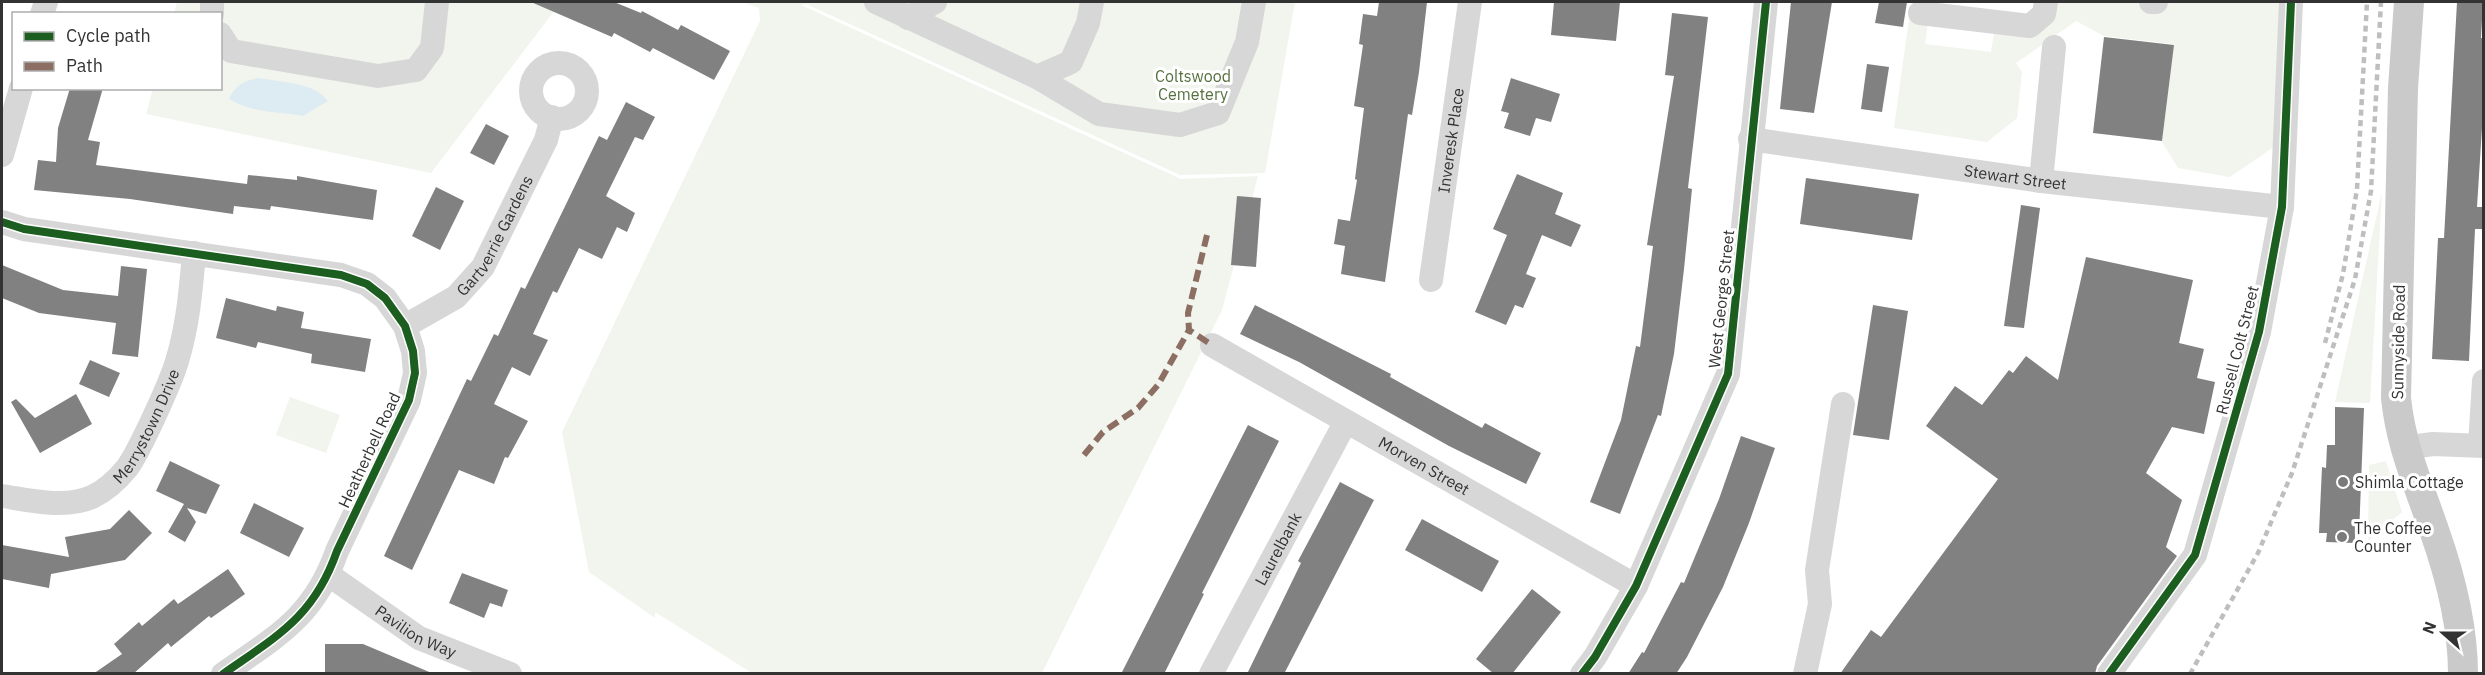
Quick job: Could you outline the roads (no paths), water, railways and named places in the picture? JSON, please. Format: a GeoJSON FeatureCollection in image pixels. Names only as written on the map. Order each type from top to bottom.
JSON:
{"type":"FeatureCollection","features":[{"type":"Feature","properties":{"kind":"main road","name":"Sunnyside Road"},"geometry":{"type":"LineString","coordinates":[[2409,2],[2403,88],[2396,398],[2403,448],[2446,569],[2455,604],[2463,674]]}},
{"type":"Feature","properties":{"kind":"street"},"geometry":{"type":"LineString","coordinates":[[222,37],[231,51],[378,76],[416,70],[432,48],[437,2]]}},
{"type":"Feature","properties":{"kind":"street"},"geometry":{"type":"LineString","coordinates":[[876,2],[1036,77],[1099,114],[1180,125],[1218,113],[1247,42],[1254,2]]}},
{"type":"Feature","properties":{"kind":"street"},"geometry":{"type":"LineString","coordinates":[[908,18],[935,2]]}},
{"type":"Feature","properties":{"kind":"street"},"geometry":{"type":"LineString","coordinates":[[1036,77],[1071,62],[1088,23],[1092,2]]}},
{"type":"Feature","properties":{"kind":"street","name":"Inveresk Place"},"geometry":{"type":"LineString","coordinates":[[1431,280],[1470,2]]}},
{"type":"Feature","properties":{"kind":"street","name":"West George Street"},"geometry":{"type":"LineString","coordinates":[[1582,674],[1595,657],[1636,586],[1728,374],[1750,139],[1766,2]]}},
{"type":"Feature","properties":{"kind":"street"},"geometry":{"type":"LineString","coordinates":[[1920,13],[2030,26],[2044,14],[2046,2]]}},
{"type":"Feature","properties":{"kind":"street","name":"Russell Colt Street"},"geometry":{"type":"LineString","coordinates":[[2109,674],[2195,555],[2259,332],[2282,207],[2291,2]]}},
{"type":"Feature","properties":{"kind":"street"},"geometry":{"type":"LineString","coordinates":[[2042,181],[2054,47]]}},
{"type":"Feature","properties":{"kind":"street"},"geometry":{"type":"LineString","coordinates":[[2,155],[20,90]]}},
{"type":"Feature","properties":{"kind":"street","name":"Gartverrie Gardens"},"geometry":{"type":"LineString","coordinates":[[405,326],[456,297],[483,267],[546,140],[552,117]]}},
{"type":"Feature","properties":{"kind":"street","name":"Stewart Street"},"geometry":{"type":"LineString","coordinates":[[1750,139],[2042,181],[2282,207]]}},
{"type":"Feature","properties":{"kind":"street","name":"Heatherbell Road"},"geometry":{"type":"LineString","coordinates":[[2,222],[24,229],[341,275],[367,284],[385,298],[405,326],[413,351],[415,373],[409,400],[337,551],[329,575],[314,601],[285,631],[223,674]]}},
{"type":"Feature","properties":{"kind":"street","name":"Merrystown Drive"},"geometry":{"type":"LineString","coordinates":[[2,496],[36,502],[67,503],[91,497],[112,483],[128,466],[177,361],[189,299],[194,253]]}},
{"type":"Feature","properties":{"kind":"street","name":"Morven Street"},"geometry":{"type":"LineString","coordinates":[[1212,345],[1345,423],[1636,586]]}},
{"type":"Feature","properties":{"kind":"street"},"geometry":{"type":"LineString","coordinates":[[2403,448],[2433,444],[2482,446],[2484,381]]}},
{"type":"Feature","properties":{"kind":"street"},"geometry":{"type":"LineString","coordinates":[[1805,674],[1820,604],[1817,570],[1843,404]]}},
{"type":"Feature","properties":{"kind":"street","name":"Laurelbank"},"geometry":{"type":"LineString","coordinates":[[1211,674],[1345,423]]}},
{"type":"Feature","properties":{"kind":"street","name":"Pavilion Way"},"geometry":{"type":"LineString","coordinates":[[329,575],[419,638],[510,674]]}},
{"type":"Feature","properties":{"kind":"railway"},"geometry":{"type":"LineString","coordinates":[[2325,343],[2343,274],[2357,189],[2367,2]]}},
{"type":"Feature","properties":{"kind":"railway"},"geometry":{"type":"LineString","coordinates":[[2190,674],[2258,553],[2292,473],[2355,279],[2371,191],[2381,2]]}},
{"type":"Feature","properties":{"kind":"place","name":"Shimla Cottage"},"geometry":{"type":"Point","coordinates":[2343,482]}},
{"type":"Feature","properties":{"kind":"place","name":"The Coffee Counter"},"geometry":{"type":"Point","coordinates":[2342,537]}},
{"type":"Feature","properties":{"kind":"park label","name":"Coltswood Cemetery"},"geometry":{"type":"Point","coordinates":[1193,85]}}]}
